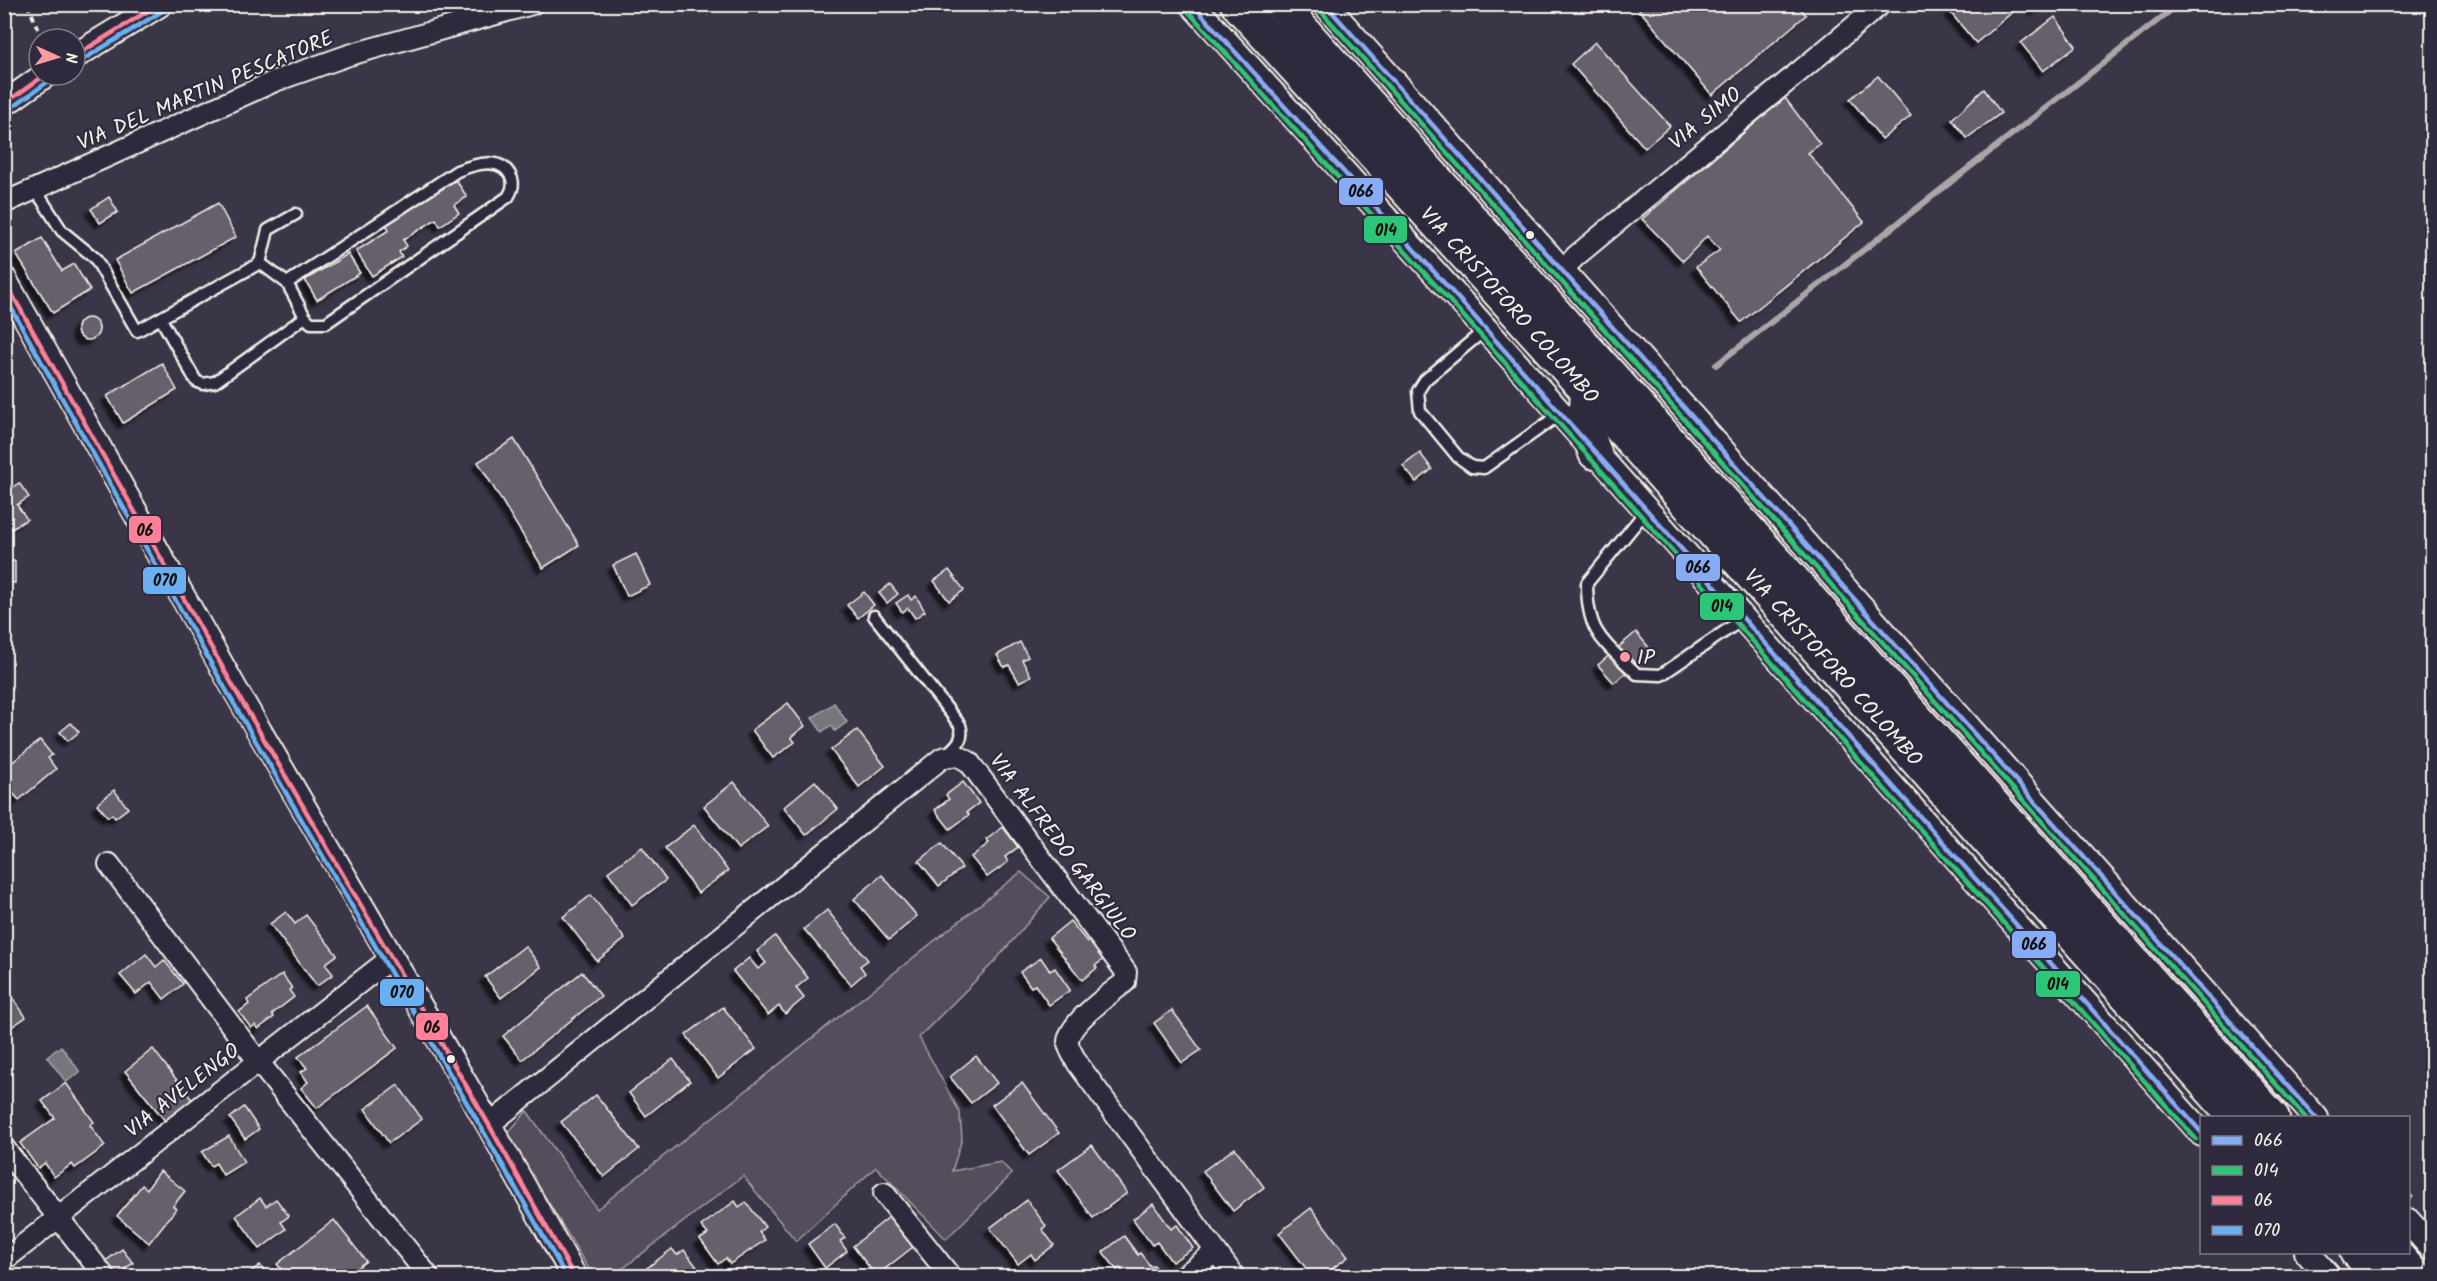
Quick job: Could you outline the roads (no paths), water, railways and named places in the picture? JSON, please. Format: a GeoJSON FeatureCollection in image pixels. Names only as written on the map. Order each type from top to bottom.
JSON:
{"type":"FeatureCollection","features":[{"type":"Feature","properties":{"kind":"main road","name":"VIA CRISTOFORO COLOMBO"},"geometry":{"type":"LineString","coordinates":[[1237,4],[2234,1116]]}},
{"type":"Feature","properties":{"kind":"main road","name":"VIA CRISTOFORO COLOMBO"},"geometry":{"type":"LineString","coordinates":[[1280,4],[2271,1116]]}},
{"type":"Feature","properties":{"kind":"main road"},"geometry":{"type":"LineString","coordinates":[[1587,392],[1586,427],[1595,453]]}},
{"type":"Feature","properties":{"kind":"main road"},"geometry":{"type":"LineString","coordinates":[[2358,1254],[2378,1276]]}},
{"type":"Feature","properties":{"kind":"main road"},"geometry":{"type":"LineString","coordinates":[[2396,1254],[2415,1276]]}},
{"type":"Feature","properties":{"kind":"street"},"geometry":{"type":"LineString","coordinates":[[87,49],[160,4]]}},
{"type":"Feature","properties":{"kind":"street","name":"VIA DEL MARTIN PESCATORE"},"geometry":{"type":"LineString","coordinates":[[4,203],[275,81],[349,55],[532,4]]}},
{"type":"Feature","properties":{"kind":"street","name":"VIA CRISTOFORO COLOMBO"},"geometry":{"type":"LineString","coordinates":[[1192,4],[1486,329],[2200,1132]]}},
{"type":"Feature","properties":{"kind":"street"},"geometry":{"type":"LineString","coordinates":[[1326,4],[2314,1116]]}},
{"type":"Feature","properties":{"kind":"street","name":"VIA SIMO"},"geometry":{"type":"LineString","coordinates":[[1562,270],[1881,4]]}},
{"type":"Feature","properties":{"kind":"street"},"geometry":{"type":"LineString","coordinates":[[1366,100],[1369,54]]}},
{"type":"Feature","properties":{"kind":"street"},"geometry":{"type":"LineString","coordinates":[[4,104],[28,87]]}},
{"type":"Feature","properties":{"kind":"street"},"geometry":{"type":"LineString","coordinates":[[4,279],[237,693],[326,842],[574,1276]]}},
{"type":"Feature","properties":{"kind":"street","name":"VIA ALFREDO GARGIULO"},"geometry":{"type":"LineString","coordinates":[[942,758],[957,755],[969,762],[1126,972],[1125,982],[1076,1024],[1070,1034],[1070,1048],[1078,1064],[1234,1276]]}},
{"type":"Feature","properties":{"kind":"street"},"geometry":{"type":"LineString","coordinates":[[489,1125],[942,758]]}},
{"type":"Feature","properties":{"kind":"street"},"geometry":{"type":"LineString","coordinates":[[109,864],[258,1061],[428,1276]]}},
{"type":"Feature","properties":{"kind":"street","name":"VIA AVELENGO"},"geometry":{"type":"LineString","coordinates":[[4,1260],[391,958]]}},
{"type":"Feature","properties":{"kind":"street"},"geometry":{"type":"LineString","coordinates":[[4,1148],[104,1276]]}},
{"type":"Feature","properties":{"kind":"street"},"geometry":{"type":"LineString","coordinates":[[884,1193],[950,1276]]}},
{"type":"Feature","properties":{"kind":"street"},"geometry":{"type":"LineString","coordinates":[[2410,1222],[2433,1248]]}},
{"type":"Feature","properties":{"kind":"street"},"geometry":{"type":"LineString","coordinates":[[1184,1276],[1215,1252]]}},
{"type":"Feature","properties":{"kind":"street"},"geometry":{"type":"LineString","coordinates":[[2309,1254],[2328,1276]]}},
{"type":"Feature","properties":{"kind":"lane"},"geometry":{"type":"LineString","coordinates":[[260,263],[287,283],[305,317],[311,323],[326,323],[508,197],[513,183],[509,171],[499,164],[474,164],[457,171],[287,283]]}},
{"type":"Feature","properties":{"kind":"lane"},"geometry":{"type":"LineString","coordinates":[[40,187],[62,231],[95,258],[137,331],[260,263],[268,230],[296,214]]}},
{"type":"Feature","properties":{"kind":"lane"},"geometry":{"type":"LineString","coordinates":[[161,319],[196,381],[203,384],[215,382],[305,317]]}},
{"type":"Feature","properties":{"kind":"lane"},"geometry":{"type":"LineString","coordinates":[[1486,329],[1425,380],[1418,391],[1420,411],[1458,457],[1472,467],[1484,468],[1560,414]]}},
{"type":"Feature","properties":{"kind":"lane"},"geometry":{"type":"LineString","coordinates":[[1646,511],[1587,583],[1590,620],[1599,637],[1637,674],[1661,675],[1743,619]]}},
{"type":"Feature","properties":{"kind":"lane"},"geometry":{"type":"LineString","coordinates":[[874,616],[960,725],[963,734],[960,742],[942,758]]}},
{"type":"Feature","properties":{"kind":"waterway"},"geometry":{"type":"LineString","coordinates":[[1716,365],[2179,4]]}},
{"type":"Feature","properties":{"kind":"place","name":"IP"},"geometry":{"type":"Point","coordinates":[1625,657]}}]}
